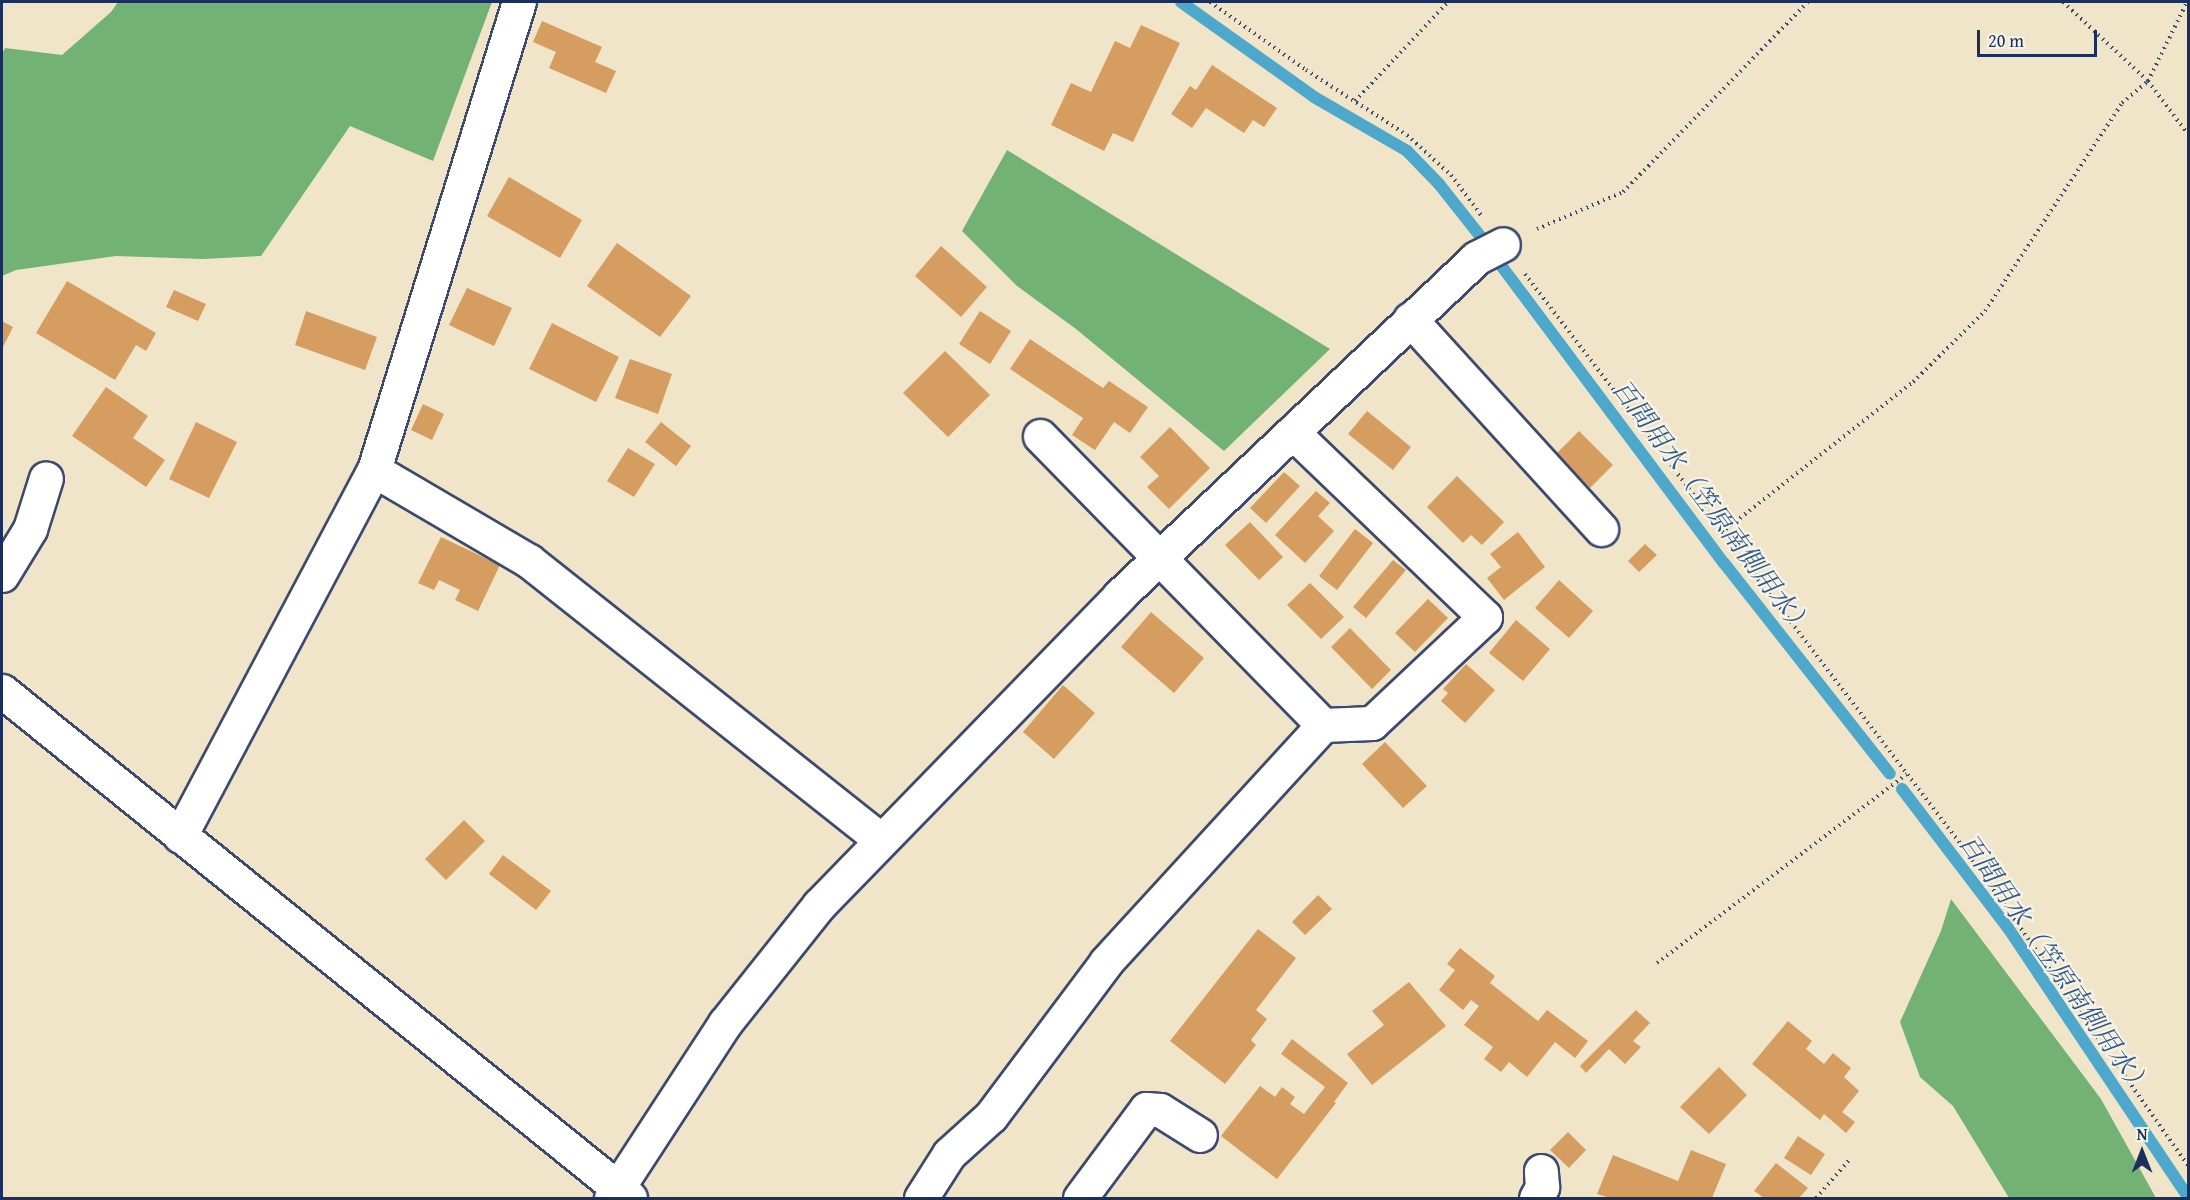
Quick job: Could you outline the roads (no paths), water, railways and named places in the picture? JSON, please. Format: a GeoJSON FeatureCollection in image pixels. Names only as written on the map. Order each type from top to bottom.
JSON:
{"type":"FeatureCollection","features":[{"type":"Feature","properties":{"kind":"street"},"geometry":{"type":"LineString","coordinates":[[180,836],[374,470],[519,2]]}},
{"type":"Feature","properties":{"kind":"street"},"geometry":{"type":"LineString","coordinates":[[2,691],[619,1196],[725,1023],[819,905],[1158,559],[1476,258],[1503,244]]}},
{"type":"Feature","properties":{"kind":"street"},"geometry":{"type":"LineString","coordinates":[[1410,319],[1601,529]]}},
{"type":"Feature","properties":{"kind":"street"},"geometry":{"type":"LineString","coordinates":[[921,1198],[949,1154],[991,1116],[1106,962],[1323,725],[1372,723],[1485,617],[1292,432]]}},
{"type":"Feature","properties":{"kind":"street"},"geometry":{"type":"LineString","coordinates":[[1040,436],[1323,725]]}},
{"type":"Feature","properties":{"kind":"street"},"geometry":{"type":"LineString","coordinates":[[374,470],[529,561],[881,840]]}},
{"type":"Feature","properties":{"kind":"street"},"geometry":{"type":"LineString","coordinates":[[2,575],[30,529],[46,477]]}},
{"type":"Feature","properties":{"kind":"street"},"geometry":{"type":"LineString","coordinates":[[1080,1198],[1146,1108],[1160,1110],[1200,1135]]}},
{"type":"Feature","properties":{"kind":"waterway","name":"百間用水（笠原南側用水）"},"geometry":{"type":"LineString","coordinates":[[1181,2],[1314,97],[1407,151],[1439,184],[1480,236]]}},
{"type":"Feature","properties":{"kind":"waterway","name":"百間用水（笠原南側用水）"},"geometry":{"type":"LineString","coordinates":[[1500,264],[1724,563],[1890,774]]}},
{"type":"Feature","properties":{"kind":"waterway","name":"百間用水（笠原南側用水）"},"geometry":{"type":"LineString","coordinates":[[1902,789],[2008,928],[2188,1197]]}}]}
